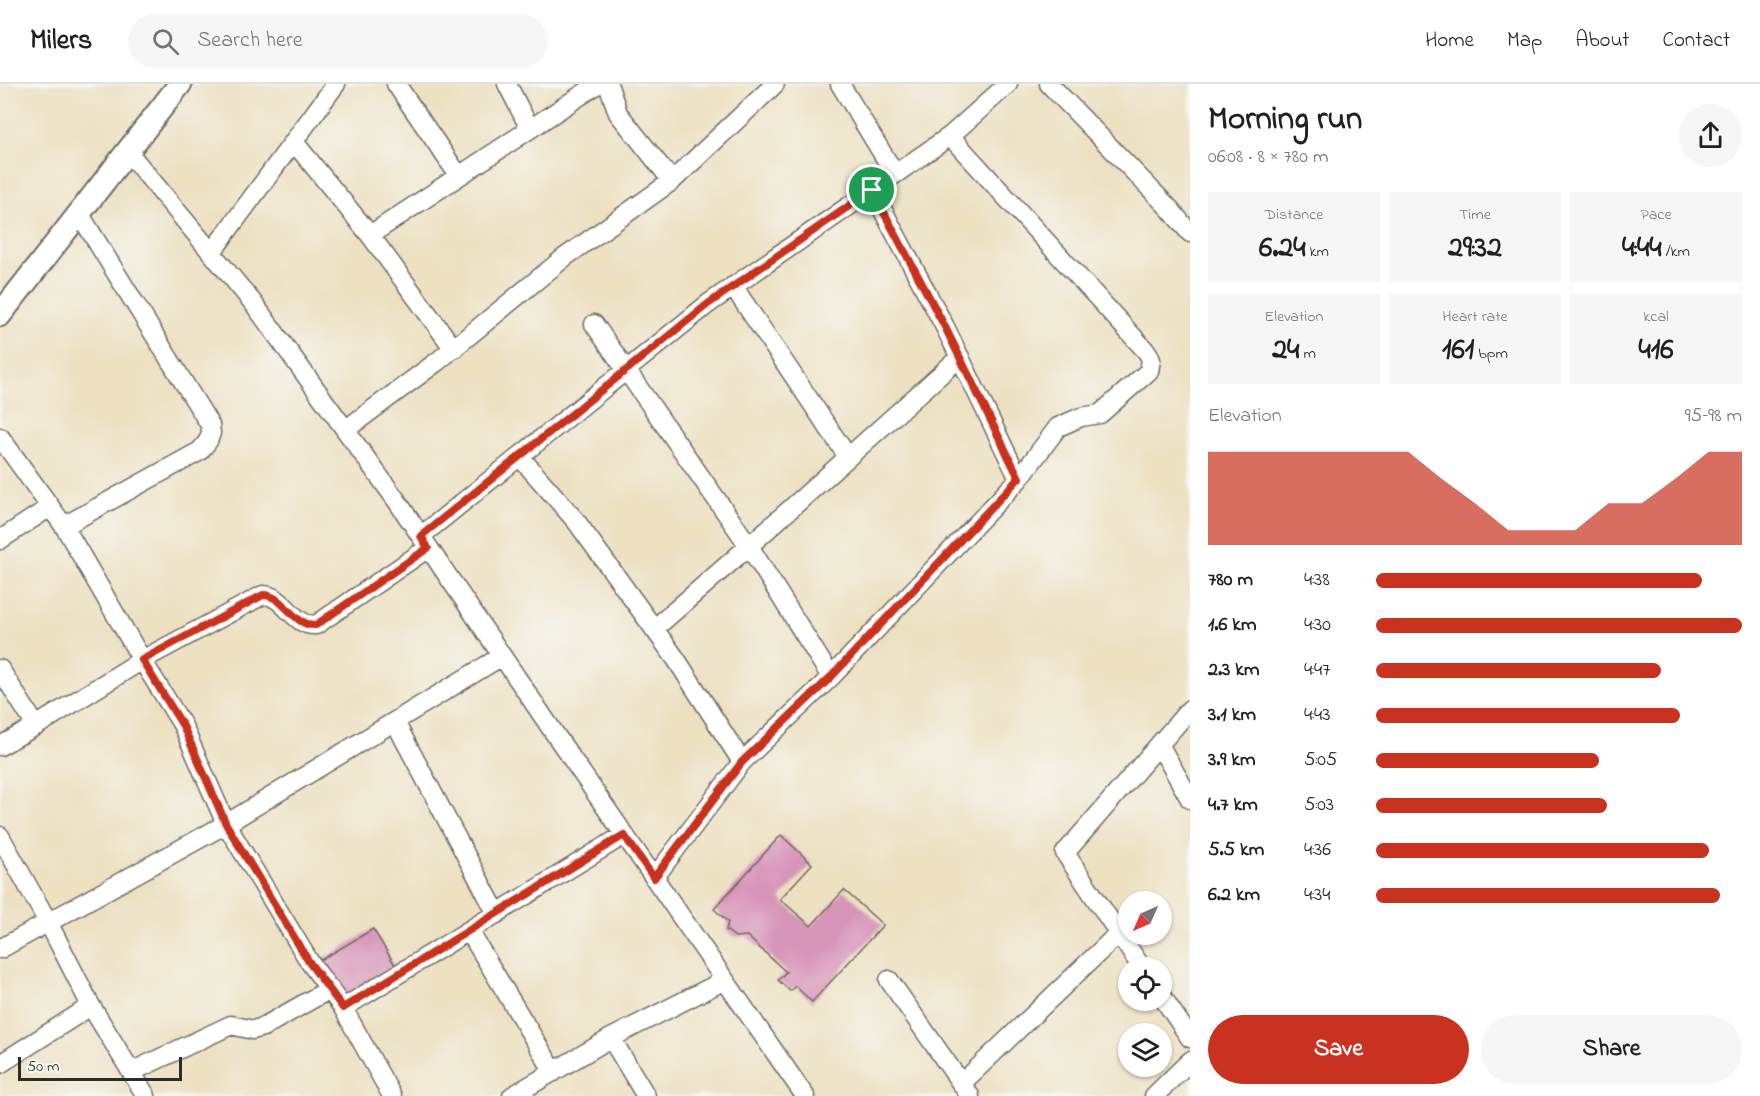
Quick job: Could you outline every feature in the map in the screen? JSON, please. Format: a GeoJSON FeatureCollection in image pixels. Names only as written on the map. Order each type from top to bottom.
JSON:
{"type":"FeatureCollection","features":[{"type":"Feature","properties":{"kind":"street"},"geometry":{"type":"LineString","coordinates":[[0,315],[180,84]]}},
{"type":"Feature","properties":{"kind":"street"},"geometry":{"type":"LineString","coordinates":[[212,252],[336,84]]}},
{"type":"Feature","properties":{"kind":"street"},"geometry":{"type":"LineString","coordinates":[[396,84],[459,176]]}},
{"type":"Feature","properties":{"kind":"street"},"geometry":{"type":"LineString","coordinates":[[507,84],[530,129]]}},
{"type":"Feature","properties":{"kind":"street"},"geometry":{"type":"LineString","coordinates":[[369,235],[598,84]]}},
{"type":"Feature","properties":{"kind":"street"},"geometry":{"type":"LineString","coordinates":[[608,84],[618,113],[672,181]]}},
{"type":"Feature","properties":{"kind":"street"},"geometry":{"type":"LineString","coordinates":[[345,430],[454,349],[565,257],[672,181],[775,84]]}},
{"type":"Feature","properties":{"kind":"street"},"geometry":{"type":"LineString","coordinates":[[840,84],[895,174]]}},
{"type":"Feature","properties":{"kind":"street"},"geometry":{"type":"LineString","coordinates":[[0,746],[142,660],[263,595],[276,599],[305,624],[316,625],[425,542],[520,457],[708,304],[950,136],[1008,84]]}},
{"type":"Feature","properties":{"kind":"street"},"geometry":{"type":"LineString","coordinates":[[1049,84],[1190,233]]}},
{"type":"Feature","properties":{"kind":"street"},"geometry":{"type":"LineString","coordinates":[[654,878],[742,762],[831,677],[1019,478],[1058,427],[1081,417],[1100,414],[1149,371],[1151,360],[1148,353],[950,136]]}},
{"type":"Feature","properties":{"kind":"street"},"geometry":{"type":"LineString","coordinates":[[294,142],[369,235],[454,349]]}},
{"type":"Feature","properties":{"kind":"street"},"geometry":{"type":"LineString","coordinates":[[128,152],[254,304],[345,430],[425,542],[805,1096]]}},
{"type":"Feature","properties":{"kind":"street"},"geometry":{"type":"LineString","coordinates":[[872,190],[960,357],[1019,478]]}},
{"type":"Feature","properties":{"kind":"street"},"geometry":{"type":"LineString","coordinates":[[64,526],[200,452],[211,433],[210,425],[192,393],[79,213]]}},
{"type":"Feature","properties":{"kind":"street"},"geometry":{"type":"LineString","coordinates":[[733,286],[848,457]]}},
{"type":"Feature","properties":{"kind":"street"},"geometry":{"type":"LineString","coordinates":[[594,324],[749,546],[831,677]]}},
{"type":"Feature","properties":{"kind":"street"},"geometry":{"type":"LineString","coordinates":[[654,629],[960,357]]}},
{"type":"Feature","properties":{"kind":"street"},"geometry":{"type":"LineString","coordinates":[[0,437],[64,526],[183,726],[226,824],[309,962],[343,1008],[392,1096]]}},
{"type":"Feature","properties":{"kind":"street"},"geometry":{"type":"LineString","coordinates":[[520,457],[576,521],[676,659],[742,762]]}},
{"type":"Feature","properties":{"kind":"street"},"geometry":{"type":"LineString","coordinates":[[0,540],[50,507]]}},
{"type":"Feature","properties":{"kind":"street"},"geometry":{"type":"LineString","coordinates":[[0,949],[226,824],[502,656]]}},
{"type":"Feature","properties":{"kind":"street"},"geometry":{"type":"LineString","coordinates":[[0,669],[36,726]]}},
{"type":"Feature","properties":{"kind":"street"},"geometry":{"type":"LineString","coordinates":[[1118,932],[1065,854],[1190,709]]}},
{"type":"Feature","properties":{"kind":"street"},"geometry":{"type":"LineString","coordinates":[[395,722],[497,914]]}},
{"type":"Feature","properties":{"kind":"street"},"geometry":{"type":"LineString","coordinates":[[1160,746],[1190,799]]}},
{"type":"Feature","properties":{"kind":"street"},"geometry":{"type":"LineString","coordinates":[[343,1008],[624,835]]}},
{"type":"Feature","properties":{"kind":"street"},"geometry":{"type":"LineString","coordinates":[[0,836],[91,1006],[146,1096]]}},
{"type":"Feature","properties":{"kind":"street"},"geometry":{"type":"LineString","coordinates":[[469,931],[554,1072]]}},
{"type":"Feature","properties":{"kind":"street"},"geometry":{"type":"LineString","coordinates":[[889,980],[966,1090],[1118,934]]}},
{"type":"Feature","properties":{"kind":"street"},"geometry":{"type":"LineString","coordinates":[[512,1096],[610,1038],[725,980]]}},
{"type":"Feature","properties":{"kind":"street"},"geometry":{"type":"LineString","coordinates":[[131,1072],[231,1025],[253,1030],[263,1027],[330,989]]}},
{"type":"Feature","properties":{"kind":"street"},"geometry":{"type":"LineString","coordinates":[[0,1064],[91,1006]]}},
{"type":"Feature","properties":{"kind":"street"},"geometry":{"type":"LineString","coordinates":[[1172,1011],[1190,1038]]}},
{"type":"Feature","properties":{"kind":"street"},"geometry":{"type":"LineString","coordinates":[[610,1038],[646,1096]]}},
{"type":"Feature","properties":{"kind":"street"},"geometry":{"type":"LineString","coordinates":[[1154,1096],[1190,1061]]}},
{"type":"Feature","properties":{"kind":"building"},"geometry":{"type":"Polygon","coordinates":[[[781,835],[812,864],[780,899],[811,926],[844,890],[883,925],[812,1002],[795,986],[790,991],[778,980],[786,972],[747,936],[735,937],[726,930],[728,922],[714,909],[781,835]]]}},
{"type":"Feature","properties":{"kind":"building"},"geometry":{"type":"Polygon","coordinates":[[[373,929],[395,965],[342,998],[319,961],[373,929]]]}},
{"type":"Feature","properties":{"kind":"route"},"geometry":{"type":"LineString","coordinates":[[872,190],[945,327],[1019,478],[831,677],[742,762],[654,878],[624,835],[343,1008],[309,962],[226,824],[183,726],[142,660],[263,595],[276,599],[301,622],[316,625],[428,548],[421,536],[708,304],[872,190]]}}]}
